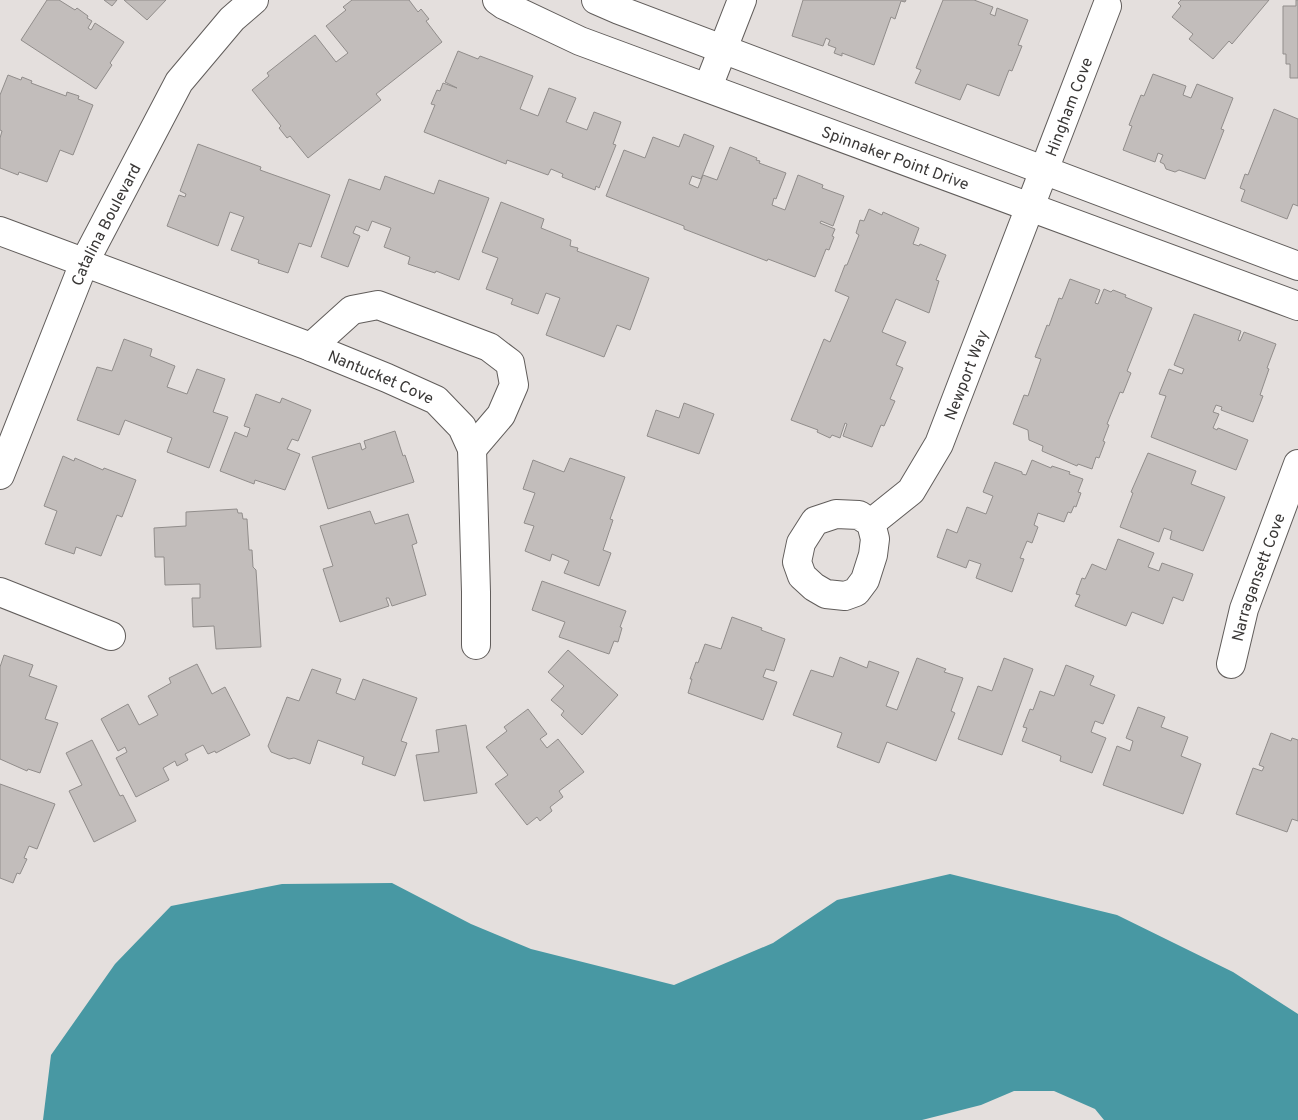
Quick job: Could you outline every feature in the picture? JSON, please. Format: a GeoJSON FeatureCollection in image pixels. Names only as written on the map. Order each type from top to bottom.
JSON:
{"type":"FeatureCollection","features":[{"type":"Feature","properties":{"kind":"street","name":"Catalina Boulevard"},"geometry":{"type":"LineString","coordinates":[[0,475],[84,263],[179,82],[232,18],[254,0]]}},
{"type":"Feature","properties":{"kind":"street","name":"Spinnaker Point Drive"},"geometry":{"type":"LineString","coordinates":[[497,0],[580,41],[1298,306]]}},
{"type":"Feature","properties":{"kind":"street"},"geometry":{"type":"LineString","coordinates":[[596,0],[1044,172],[1298,266]]}},
{"type":"Feature","properties":{"kind":"street"},"geometry":{"type":"LineString","coordinates":[[708,87],[742,0]]}},
{"type":"Feature","properties":{"kind":"street","name":"Hingham Cove"},"geometry":{"type":"LineString","coordinates":[[1031,206],[1107,6]]}},
{"type":"Feature","properties":{"kind":"street","name":"Newport Way"},"geometry":{"type":"LineString","coordinates":[[871,523],[911,491],[939,444],[1031,206]]}},
{"type":"Feature","properties":{"kind":"street","name":"Nantucket Cove"},"geometry":{"type":"LineString","coordinates":[[0,231],[311,347],[436,400],[462,427],[472,450],[476,645]]}},
{"type":"Feature","properties":{"kind":"street"},"geometry":{"type":"LineString","coordinates":[[311,347],[352,310],[378,305],[489,347],[510,363],[514,385],[501,415],[472,450]]}},
{"type":"Feature","properties":{"kind":"street","name":"Narragansett Cove"},"geometry":{"type":"LineString","coordinates":[[1231,664],[1244,609],[1298,464]]}},
{"type":"Feature","properties":{"kind":"street"},"geometry":{"type":"LineString","coordinates":[[0,592],[111,636]]}},
{"type":"Feature","properties":{"kind":"water"},"geometry":{"type":"Polygon","coordinates":[[[950,874],[1117,915],[1233,972],[1298,1014],[1298,1120],[1104,1120],[1095,1109],[1054,1091],[1014,1091],[981,1105],[922,1120],[43,1120],[51,1055],[115,964],[171,906],[282,884],[392,883],[471,924],[531,949],[674,985],[773,943],[837,900],[950,874]]]}},
{"type":"Feature","properties":{"kind":"building"},"geometry":{"type":"Polygon","coordinates":[[[47,0],[59,0],[75,10],[77,8],[92,21],[88,28],[91,30],[95,23],[124,42],[96,89],[21,40],[47,0]]]}},
{"type":"Feature","properties":{"kind":"building"},"geometry":{"type":"Polygon","coordinates":[[[104,0],[117,0],[112,6],[104,0]]]}},
{"type":"Feature","properties":{"kind":"building"},"geometry":{"type":"Polygon","coordinates":[[[124,0],[166,0],[147,20],[124,0]]]}},
{"type":"Feature","properties":{"kind":"building"},"geometry":{"type":"Polygon","coordinates":[[[352,0],[409,0],[418,12],[421,9],[429,19],[426,21],[442,42],[376,94],[381,100],[308,158],[290,136],[287,138],[279,128],[281,126],[252,90],[269,76],[267,73],[315,35],[336,62],[348,53],[326,26],[346,10],[343,7],[352,0]]]}},
{"type":"Feature","properties":{"kind":"building"},"geometry":{"type":"Polygon","coordinates":[[[803,0],[906,0],[905,2],[901,1],[895,19],[891,17],[874,65],[842,53],[842,56],[834,53],[836,48],[828,45],[830,40],[826,38],[823,46],[792,36],[803,0]]]}},
{"type":"Feature","properties":{"kind":"building"},"geometry":{"type":"Polygon","coordinates":[[[943,0],[974,0],[993,7],[990,14],[995,16],[997,8],[1028,20],[1018,45],[1022,46],[1012,71],[1009,70],[999,96],[967,84],[960,100],[915,83],[921,70],[916,68],[943,0]]]}},
{"type":"Feature","properties":{"kind":"building"},"geometry":{"type":"Polygon","coordinates":[[[1181,0],[1269,0],[1232,44],[1229,41],[1213,59],[1189,39],[1193,34],[1172,17],[1181,6],[1178,3],[1181,0]]]}},
{"type":"Feature","properties":{"kind":"building"},"geometry":{"type":"Polygon","coordinates":[[[1296,0],[1298,0],[1298,78],[1290,78],[1290,64],[1286,64],[1286,54],[1283,54],[1283,6],[1296,6],[1296,0]]]}},
{"type":"Feature","properties":{"kind":"building"},"geometry":{"type":"Polygon","coordinates":[[[458,51],[478,59],[480,56],[533,76],[520,109],[538,116],[549,88],[576,98],[566,122],[587,130],[594,112],[621,122],[613,144],[616,145],[599,188],[596,186],[595,190],[562,177],[563,174],[551,169],[548,175],[507,160],[506,164],[424,132],[435,105],[431,104],[437,90],[440,91],[443,83],[457,88],[445,82],[458,51]]]}},
{"type":"Feature","properties":{"kind":"building"},"geometry":{"type":"Polygon","coordinates":[[[1153,74],[1186,86],[1183,95],[1191,98],[1197,84],[1233,98],[1221,129],[1224,130],[1205,179],[1179,170],[1175,172],[1166,169],[1164,164],[1160,162],[1163,155],[1158,153],[1155,162],[1123,150],[1132,126],[1129,125],[1141,95],[1144,96],[1153,74]]]}},
{"type":"Feature","properties":{"kind":"building"},"geometry":{"type":"Polygon","coordinates":[[[8,75],[21,80],[22,77],[32,81],[31,83],[66,96],[67,92],[79,96],[78,99],[93,105],[73,155],[60,150],[47,182],[19,172],[18,175],[0,168],[0,138],[2,131],[0,130],[0,95],[8,75]]]}},
{"type":"Feature","properties":{"kind":"building"},"geometry":{"type":"Polygon","coordinates":[[[1274,109],[1298,119],[1298,206],[1293,204],[1287,219],[1241,201],[1245,190],[1240,188],[1245,174],[1248,175],[1274,109]]]}},
{"type":"Feature","properties":{"kind":"building"},"geometry":{"type":"Polygon","coordinates":[[[684,134],[714,146],[701,179],[692,176],[689,184],[698,188],[703,175],[717,180],[730,147],[757,158],[756,160],[760,161],[759,163],[786,173],[772,205],[785,210],[798,175],[823,185],[822,188],[844,196],[833,226],[821,221],[820,223],[835,229],[829,250],[826,249],[815,277],[684,229],[684,226],[606,196],[624,150],[645,158],[653,137],[679,147],[684,134]]]}},
{"type":"Feature","properties":{"kind":"building"},"geometry":{"type":"Polygon","coordinates":[[[198,144],[261,167],[260,170],[330,195],[311,247],[299,243],[288,273],[258,263],[259,260],[231,250],[244,217],[230,212],[218,246],[167,226],[179,195],[185,197],[186,194],[180,191],[198,144]]]}},
{"type":"Feature","properties":{"kind":"building"},"geometry":{"type":"Polygon","coordinates":[[[385,176],[434,194],[439,180],[489,198],[459,280],[436,271],[435,273],[408,264],[410,257],[384,247],[391,228],[372,221],[368,231],[356,226],[353,233],[360,236],[348,267],[321,257],[349,179],[380,190],[385,176]]]}},
{"type":"Feature","properties":{"kind":"building"},"geometry":{"type":"Polygon","coordinates":[[[501,202],[544,219],[541,228],[571,240],[570,246],[578,248],[577,251],[649,278],[630,330],[617,325],[604,357],[546,335],[560,298],[546,293],[538,314],[511,304],[513,299],[486,289],[498,258],[482,252],[501,202]]]}},
{"type":"Feature","properties":{"kind":"building"},"geometry":{"type":"Polygon","coordinates":[[[869,209],[882,215],[883,212],[919,228],[913,244],[919,246],[920,244],[946,255],[936,280],[939,281],[929,313],[896,299],[882,332],[906,342],[896,365],[903,368],[890,399],[895,401],[884,426],[881,425],[872,447],[843,436],[847,424],[845,423],[840,438],[832,435],[830,438],[817,432],[818,430],[791,420],[824,339],[830,342],[849,297],[835,291],[859,235],[856,233],[860,220],[864,221],[869,209]]]}},
{"type":"Feature","properties":{"kind":"building"},"geometry":{"type":"Polygon","coordinates":[[[1070,279],[1100,290],[1095,303],[1098,304],[1104,289],[1126,295],[1125,297],[1152,308],[1127,371],[1131,373],[1123,393],[1120,392],[1107,424],[1109,425],[1103,441],[1105,442],[1099,458],[1096,457],[1092,469],[1078,464],[1077,466],[1042,451],[1043,446],[1029,440],[1028,430],[1013,424],[1024,395],[1028,396],[1041,359],[1035,357],[1047,325],[1049,326],[1059,298],[1062,299],[1070,279]]]}},
{"type":"Feature","properties":{"kind":"building"},"geometry":{"type":"Polygon","coordinates":[[[1194,314],[1241,331],[1238,340],[1240,341],[1244,332],[1276,344],[1260,395],[1263,396],[1253,422],[1221,410],[1222,407],[1216,405],[1213,412],[1219,414],[1213,428],[1217,430],[1218,428],[1248,440],[1236,470],[1151,437],[1166,396],[1159,394],[1169,369],[1182,374],[1184,369],[1174,365],[1194,314]]]}},
{"type":"Feature","properties":{"kind":"building"},"geometry":{"type":"Polygon","coordinates":[[[124,339],[152,349],[150,356],[175,366],[167,387],[187,394],[197,369],[225,379],[213,412],[228,417],[209,468],[167,452],[172,438],[125,420],[119,435],[77,420],[97,367],[112,371],[124,339]]]}},
{"type":"Feature","properties":{"kind":"building"},"geometry":{"type":"Polygon","coordinates":[[[256,394],[280,403],[282,398],[311,410],[298,441],[292,439],[287,449],[300,454],[285,490],[255,480],[254,484],[220,471],[235,432],[247,437],[250,428],[244,426],[256,394]]]}},
{"type":"Feature","properties":{"kind":"building"},"geometry":{"type":"Polygon","coordinates":[[[684,403],[714,414],[699,454],[647,436],[656,410],[679,418],[684,403]]]}},
{"type":"Feature","properties":{"kind":"building"},"geometry":{"type":"Polygon","coordinates":[[[395,431],[414,482],[328,509],[312,457],[360,443],[362,450],[366,448],[364,441],[395,431]]]}},
{"type":"Feature","properties":{"kind":"building"},"geometry":{"type":"Polygon","coordinates":[[[1148,453],[1196,471],[1191,484],[1225,497],[1203,551],[1170,539],[1172,531],[1164,528],[1159,542],[1120,527],[1133,493],[1131,492],[1148,453]]]}},
{"type":"Feature","properties":{"kind":"building"},"geometry":{"type":"Polygon","coordinates":[[[63,456],[74,461],[75,458],[103,470],[104,468],[136,480],[122,517],[117,515],[101,556],[76,547],[74,554],[45,544],[57,511],[44,506],[63,456]]]}},
{"type":"Feature","properties":{"kind":"building"},"geometry":{"type":"Polygon","coordinates":[[[570,458],[625,477],[610,519],[613,520],[603,550],[611,553],[599,586],[564,573],[569,561],[552,554],[550,561],[525,551],[534,526],[524,523],[535,493],[523,489],[533,460],[564,472],[570,458]]]}},
{"type":"Feature","properties":{"kind":"building"},"geometry":{"type":"Polygon","coordinates":[[[1032,460],[1051,468],[1052,466],[1070,472],[1069,474],[1083,479],[1078,492],[1081,493],[1076,507],[1074,506],[1071,513],[1068,512],[1064,522],[1038,513],[1034,525],[1038,527],[1032,543],[1027,541],[1020,558],[1024,559],[1012,592],[976,578],[981,564],[969,560],[966,568],[937,557],[947,529],[957,533],[967,507],[986,514],[993,496],[983,492],[995,462],[1026,475],[1032,460]]]}},
{"type":"Feature","properties":{"kind":"building"},"geometry":{"type":"Polygon","coordinates":[[[237,509],[238,513],[242,513],[243,519],[247,519],[249,550],[252,550],[253,567],[256,570],[261,647],[216,649],[214,626],[193,627],[192,598],[200,598],[200,584],[165,585],[164,557],[155,557],[154,528],[186,526],[186,512],[237,509]]]}},
{"type":"Feature","properties":{"kind":"building"},"geometry":{"type":"Polygon","coordinates":[[[370,511],[375,524],[408,514],[417,543],[412,545],[426,595],[392,606],[389,598],[386,598],[389,606],[340,622],[323,569],[333,566],[320,526],[370,511]]]}},
{"type":"Feature","properties":{"kind":"building"},"geometry":{"type":"Polygon","coordinates":[[[1118,539],[1154,553],[1148,567],[1159,571],[1162,563],[1193,574],[1183,601],[1173,597],[1163,624],[1132,612],[1126,626],[1075,606],[1080,595],[1076,594],[1082,578],[1085,579],[1092,564],[1106,570],[1118,539]]]}},
{"type":"Feature","properties":{"kind":"building"},"geometry":{"type":"Polygon","coordinates":[[[542,581],[626,611],[620,627],[622,628],[618,642],[614,641],[609,654],[559,637],[565,622],[532,610],[542,581]]]}},
{"type":"Feature","properties":{"kind":"building"},"geometry":{"type":"Polygon","coordinates":[[[732,617],[785,639],[774,671],[766,669],[763,677],[777,682],[763,720],[688,693],[692,679],[690,679],[705,644],[721,649],[732,617]]]}},
{"type":"Feature","properties":{"kind":"building"},"geometry":{"type":"Polygon","coordinates":[[[568,650],[618,695],[582,735],[561,715],[564,711],[551,700],[564,686],[548,672],[568,650]]]}},
{"type":"Feature","properties":{"kind":"building"},"geometry":{"type":"Polygon","coordinates":[[[4,655],[33,665],[29,676],[57,686],[45,719],[58,723],[40,773],[28,769],[27,771],[0,759],[0,667],[4,655]]]}},
{"type":"Feature","properties":{"kind":"building"},"geometry":{"type":"Polygon","coordinates":[[[840,657],[867,668],[869,661],[899,672],[886,706],[897,710],[917,658],[946,669],[944,672],[963,678],[951,711],[955,713],[936,761],[887,742],[879,763],[837,747],[842,733],[793,715],[811,670],[833,677],[840,657]]]}},
{"type":"Feature","properties":{"kind":"building"},"geometry":{"type":"Polygon","coordinates":[[[1004,658],[1033,669],[1002,755],[958,739],[978,686],[992,691],[1004,658]]]}},
{"type":"Feature","properties":{"kind":"building"},"geometry":{"type":"Polygon","coordinates":[[[197,664],[212,694],[225,687],[250,735],[216,753],[215,751],[208,754],[203,745],[185,754],[188,760],[177,766],[175,761],[163,768],[169,780],[136,797],[116,758],[127,752],[125,747],[118,751],[101,719],[128,704],[139,725],[158,715],[148,696],[171,683],[169,678],[197,664]]]}},
{"type":"Feature","properties":{"kind":"building"},"geometry":{"type":"Polygon","coordinates":[[[1066,665],[1094,676],[1090,685],[1115,695],[1103,724],[1095,721],[1091,732],[1106,738],[1092,773],[1060,761],[1061,756],[1022,741],[1027,728],[1023,727],[1030,709],[1033,710],[1040,691],[1054,696],[1066,665]]]}},
{"type":"Feature","properties":{"kind":"building"},"geometry":{"type":"Polygon","coordinates":[[[312,669],[341,679],[336,693],[355,700],[363,679],[417,698],[401,741],[407,743],[395,776],[362,764],[364,757],[318,740],[310,764],[271,752],[268,746],[287,697],[299,701],[312,669]]]}},
{"type":"Feature","properties":{"kind":"building"},"geometry":{"type":"Polygon","coordinates":[[[1138,707],[1165,717],[1161,727],[1188,737],[1181,756],[1201,764],[1183,814],[1103,785],[1117,746],[1130,751],[1133,741],[1126,738],[1138,707]]]}},
{"type":"Feature","properties":{"kind":"building"},"geometry":{"type":"Polygon","coordinates":[[[528,709],[547,734],[540,739],[547,748],[558,739],[584,772],[559,791],[563,797],[550,807],[552,811],[540,821],[537,817],[527,825],[495,784],[508,775],[486,747],[507,731],[504,727],[528,709]]]}},
{"type":"Feature","properties":{"kind":"building"},"geometry":{"type":"Polygon","coordinates":[[[466,725],[477,793],[424,801],[416,755],[439,752],[436,730],[466,725]]]}},
{"type":"Feature","properties":{"kind":"building"},"geometry":{"type":"Polygon","coordinates":[[[1271,733],[1291,741],[1292,738],[1298,740],[1298,821],[1292,819],[1287,832],[1236,814],[1253,768],[1262,771],[1264,767],[1259,765],[1271,733]]]}},
{"type":"Feature","properties":{"kind":"building"},"geometry":{"type":"Polygon","coordinates":[[[92,740],[120,796],[123,795],[136,821],[94,842],[69,791],[82,785],[66,753],[92,740]]]}},
{"type":"Feature","properties":{"kind":"building"},"geometry":{"type":"Polygon","coordinates":[[[0,784],[55,804],[37,849],[29,846],[24,858],[27,859],[20,874],[17,873],[13,883],[0,878],[0,784]]]}}]}
